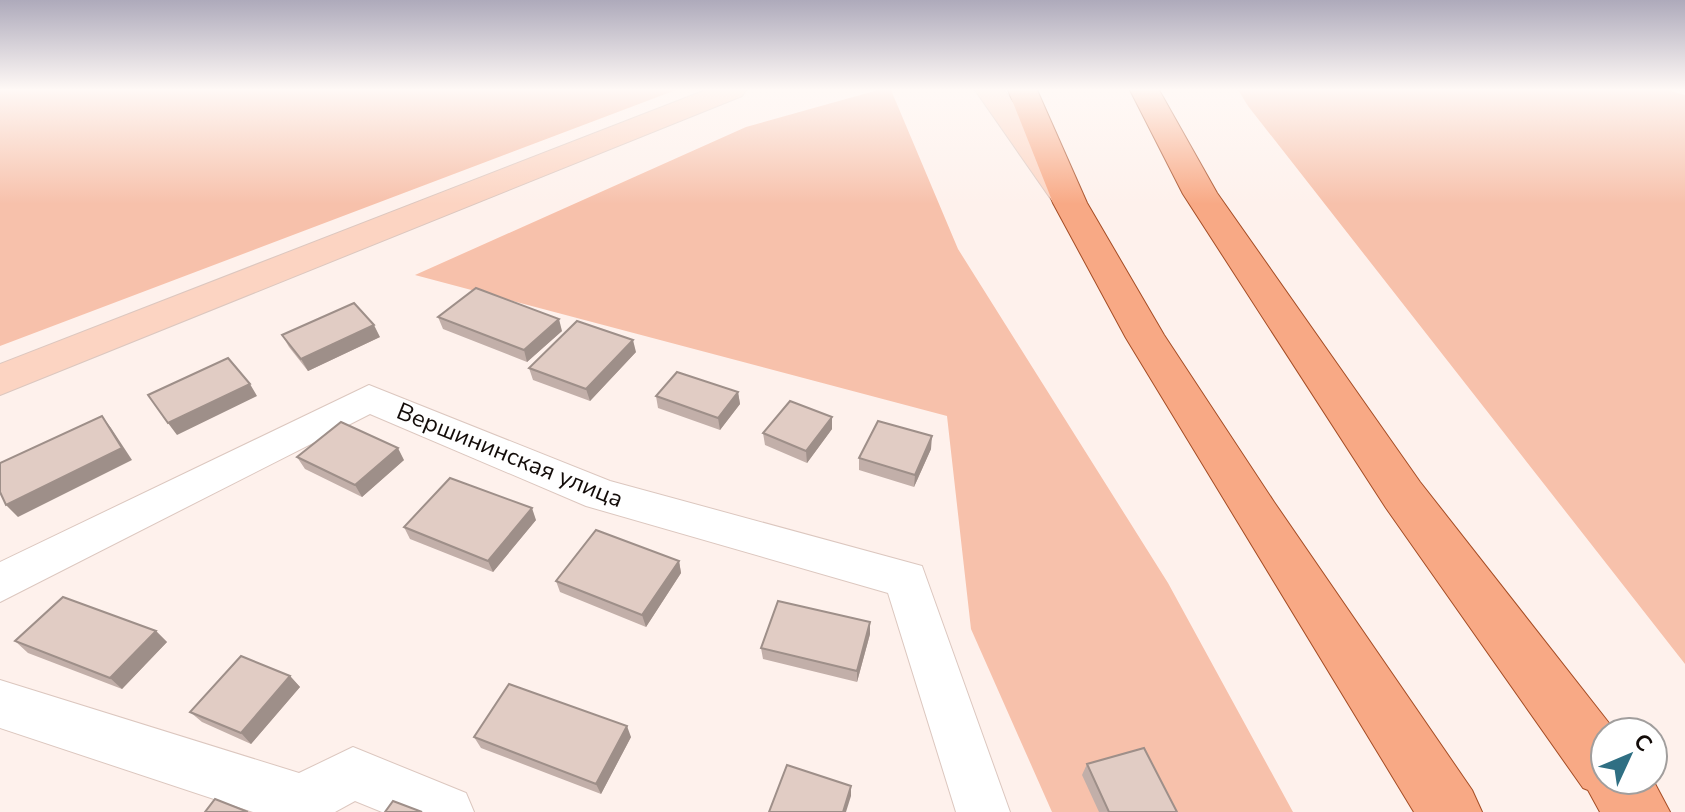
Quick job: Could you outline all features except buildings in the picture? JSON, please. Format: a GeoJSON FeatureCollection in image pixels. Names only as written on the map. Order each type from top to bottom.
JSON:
{"type":"FeatureCollection","features":[{"type":"Feature","properties":{"kind":"main road"},"geometry":{"type":"LineString","coordinates":[[1038,128],[1070,203],[1162,363],[1450,812]]}},
{"type":"Feature","properties":{"kind":"main road"},"geometry":{"type":"LineString","coordinates":[[1164,128],[1200,194],[1403,495],[1589,745]]}},
{"type":"Feature","properties":{"kind":"street"},"geometry":{"type":"LineString","coordinates":[[0,380],[636,128]]}},
{"type":"Feature","properties":{"kind":"street"},"geometry":{"type":"LineString","coordinates":[[1016,128],[1070,203]]}},
{"type":"Feature","properties":{"kind":"street","name":"Вершининская улица"},"geometry":{"type":"LineString","coordinates":[[0,583],[369,398],[601,495],[906,579],[983,812]]}},
{"type":"Feature","properties":{"kind":"street"},"geometry":{"type":"LineString","coordinates":[[0,704],[297,807],[353,773],[447,812]]}},
{"type":"Feature","properties":{"kind":"shaded area"},"geometry":{"type":"Polygon","coordinates":[[[0,128],[576,128],[0,346],[0,128]]]}},
{"type":"Feature","properties":{"kind":"shaded area"},"geometry":{"type":"Polygon","coordinates":[[[744,128],[907,128],[958,249],[1168,583],[1293,812],[1052,812],[971,629],[947,416],[415,275],[744,128]]]}},
{"type":"Feature","properties":{"kind":"shaded area"},"geometry":{"type":"Polygon","coordinates":[[[1265,128],[1685,128],[1685,664],[1265,128]]]}}]}
